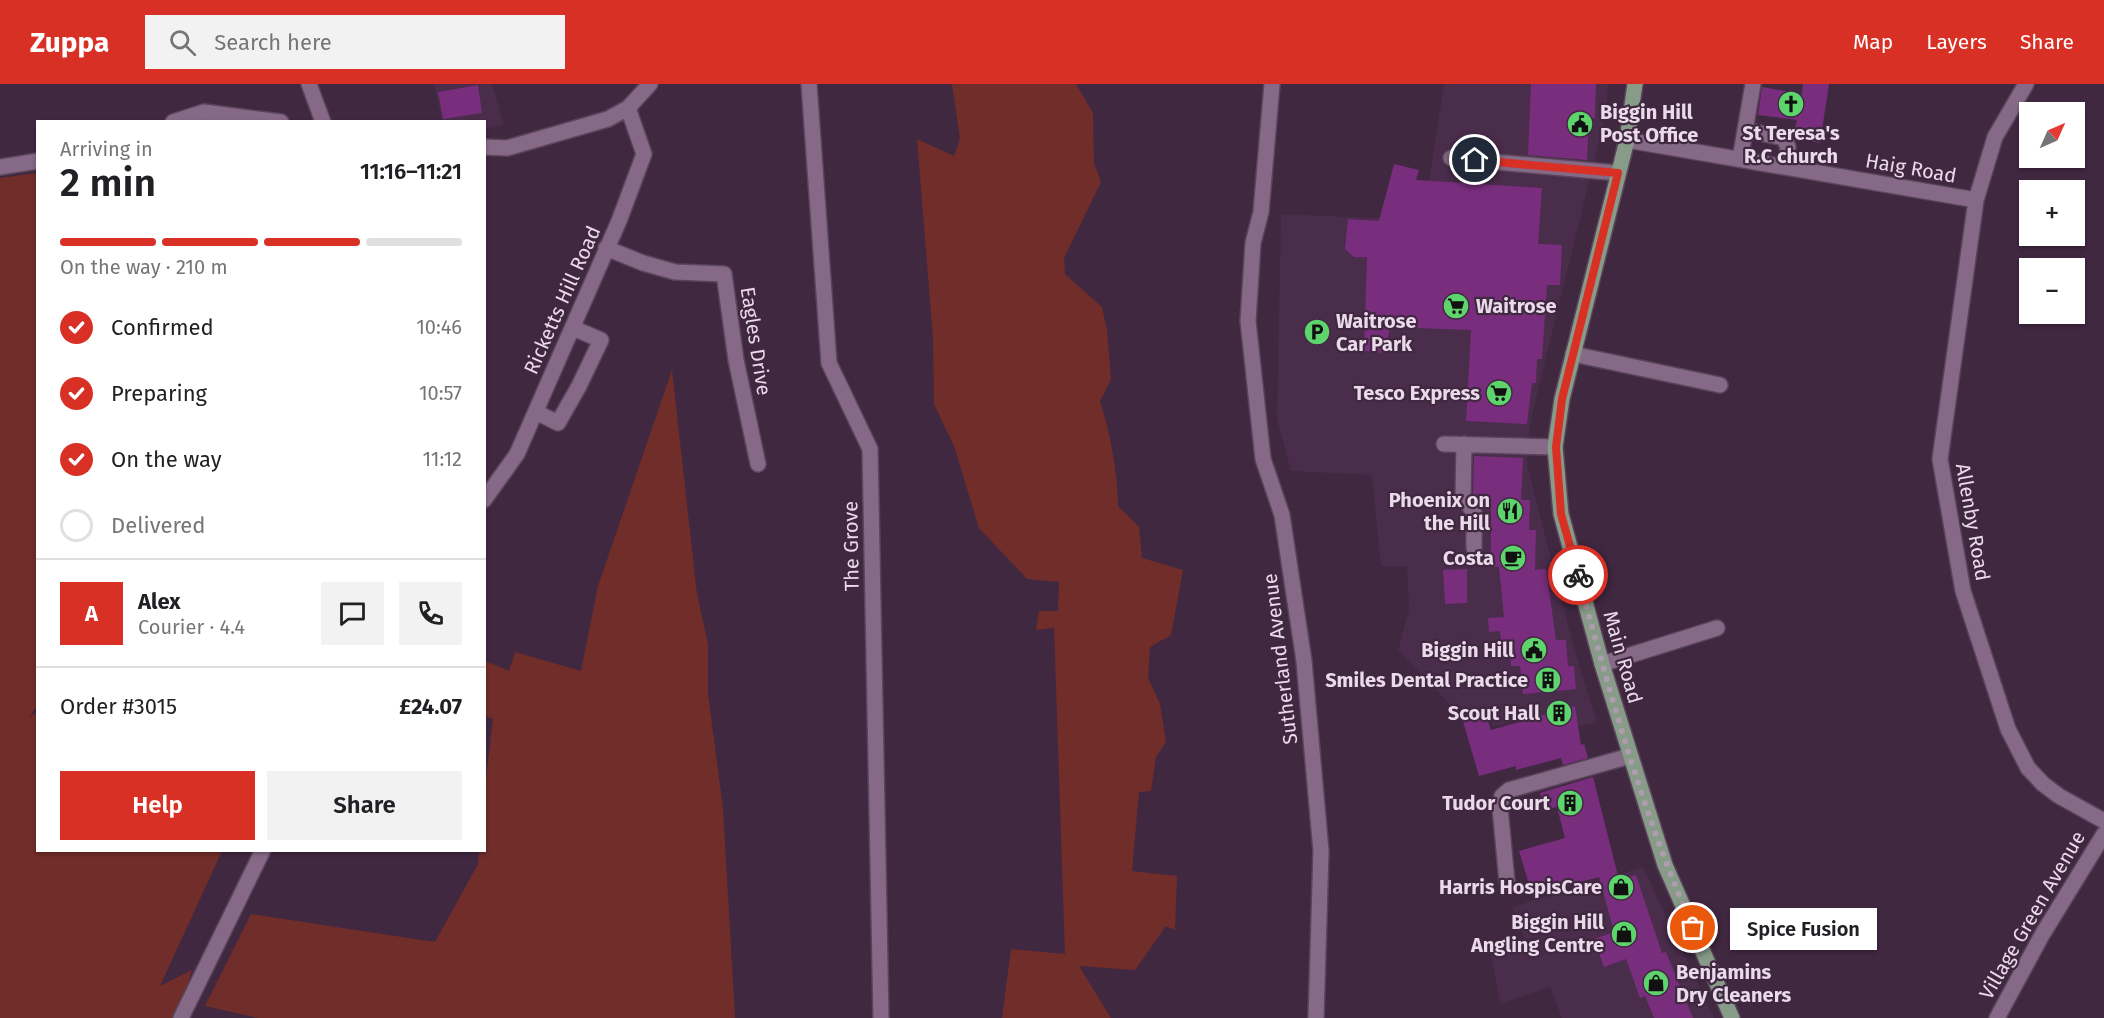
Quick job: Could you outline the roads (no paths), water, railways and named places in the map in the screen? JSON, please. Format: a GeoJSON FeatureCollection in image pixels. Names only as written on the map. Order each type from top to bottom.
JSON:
{"type":"FeatureCollection","features":[{"type":"Feature","properties":{"kind":"main road","name":"Main Road"},"geometry":{"type":"LineString","coordinates":[[1635,84],[1627,140],[1562,399],[1556,447],[1561,514],[1602,664],[1665,865],[1732,1018]]}},
{"type":"Feature","properties":{"kind":"street"},"geometry":{"type":"LineString","coordinates":[[309,84],[321,120]]}},
{"type":"Feature","properties":{"kind":"street"},"geometry":{"type":"LineString","coordinates":[[486,147],[507,148],[608,119],[628,108],[650,84]]}},
{"type":"Feature","properties":{"kind":"street","name":"The Grove"},"geometry":{"type":"LineString","coordinates":[[809,84],[828,363],[870,449],[881,1018]]}},
{"type":"Feature","properties":{"kind":"street","name":"Sutherland Avenue"},"geometry":{"type":"LineString","coordinates":[[1272,84],[1261,212],[1253,243],[1248,321],[1263,459],[1282,515],[1304,661],[1321,850],[1316,1018]]}},
{"type":"Feature","properties":{"kind":"street"},"geometry":{"type":"LineString","coordinates":[[1740,159],[1753,84]]}},
{"type":"Feature","properties":{"kind":"street","name":"Allenby Road"},"geometry":{"type":"LineString","coordinates":[[2026,84],[1995,137],[1976,200],[1940,459],[1963,591],[2008,729],[2028,768],[2059,796],[2104,820]]}},
{"type":"Feature","properties":{"kind":"street","name":"Ricketts Hill Road"},"geometry":{"type":"LineString","coordinates":[[486,497],[517,454],[619,221],[644,154],[628,108]]}},
{"type":"Feature","properties":{"kind":"street"},"geometry":{"type":"LineString","coordinates":[[179,120],[204,112],[266,120]]}},
{"type":"Feature","properties":{"kind":"street"},"geometry":{"type":"LineString","coordinates":[[1745,130],[1784,138],[1788,147],[1785,167]]}},
{"type":"Feature","properties":{"kind":"street","name":"Haig Road"},"geometry":{"type":"LineString","coordinates":[[1627,140],[1976,200]]}},
{"type":"Feature","properties":{"kind":"street"},"geometry":{"type":"LineString","coordinates":[[1451,158],[1618,173]]}},
{"type":"Feature","properties":{"kind":"street"},"geometry":{"type":"LineString","coordinates":[[0,167],[36,161]]}},
{"type":"Feature","properties":{"kind":"street","name":"Eagles Drive"},"geometry":{"type":"LineString","coordinates":[[606,248],[643,263],[675,272],[724,274],[736,360],[758,464]]}},
{"type":"Feature","properties":{"kind":"street"},"geometry":{"type":"LineString","coordinates":[[536,412],[558,423],[579,386],[600,340],[573,328]]}},
{"type":"Feature","properties":{"kind":"street"},"geometry":{"type":"LineString","coordinates":[[1573,354],[1720,385]]}},
{"type":"Feature","properties":{"kind":"street"},"geometry":{"type":"LineString","coordinates":[[1444,444],[1556,447]]}},
{"type":"Feature","properties":{"kind":"street"},"geometry":{"type":"LineString","coordinates":[[1464,444],[1463,496],[1474,513],[1474,548]]}},
{"type":"Feature","properties":{"kind":"street"},"geometry":{"type":"LineString","coordinates":[[1602,664],[1717,628]]}},
{"type":"Feature","properties":{"kind":"street"},"geometry":{"type":"LineString","coordinates":[[1507,882],[1500,808],[1502,796],[1509,790],[1630,756]]}},
{"type":"Feature","properties":{"kind":"street","name":"Village Green Avenue"},"geometry":{"type":"LineString","coordinates":[[1996,1018],[2042,935],[2104,834]]}},
{"type":"Feature","properties":{"kind":"street"},"geometry":{"type":"LineString","coordinates":[[181,1018],[262,852]]}},
{"type":"Feature","properties":{"kind":"place","name":"St Teresa's R.C church"},"geometry":{"type":"Point","coordinates":[1791,104]}},
{"type":"Feature","properties":{"kind":"place","name":"Biggin Hill Post Office"},"geometry":{"type":"Point","coordinates":[1580,124]}},
{"type":"Feature","properties":{"kind":"place","name":"Waitrose"},"geometry":{"type":"Point","coordinates":[1456,306]}},
{"type":"Feature","properties":{"kind":"place","name":"Waitrose Car Park"},"geometry":{"type":"Point","coordinates":[1317,332]}},
{"type":"Feature","properties":{"kind":"place","name":"Tesco Express"},"geometry":{"type":"Point","coordinates":[1499,393]}},
{"type":"Feature","properties":{"kind":"place","name":"Phoenix on the Hill"},"geometry":{"type":"Point","coordinates":[1510,511]}},
{"type":"Feature","properties":{"kind":"place","name":"Costa"},"geometry":{"type":"Point","coordinates":[1513,558]}},
{"type":"Feature","properties":{"kind":"place","name":"Biggin Hill"},"geometry":{"type":"Point","coordinates":[1534,650]}},
{"type":"Feature","properties":{"kind":"place","name":"Smiles Dental Practice"},"geometry":{"type":"Point","coordinates":[1548,680]}},
{"type":"Feature","properties":{"kind":"place","name":"Scout Hall"},"geometry":{"type":"Point","coordinates":[1559,713]}},
{"type":"Feature","properties":{"kind":"place","name":"Tudor Court"},"geometry":{"type":"Point","coordinates":[1570,803]}},
{"type":"Feature","properties":{"kind":"place","name":"Harris HospisCare"},"geometry":{"type":"Point","coordinates":[1621,887]}},
{"type":"Feature","properties":{"kind":"place","name":"Spice Fusion"},"geometry":{"type":"Point","coordinates":[1693,928]}},
{"type":"Feature","properties":{"kind":"place","name":"Biggin Hill Angling Centre"},"geometry":{"type":"Point","coordinates":[1624,934]}},
{"type":"Feature","properties":{"kind":"place","name":"Benjamins Dry Cleaners"},"geometry":{"type":"Point","coordinates":[1656,983]}}]}
